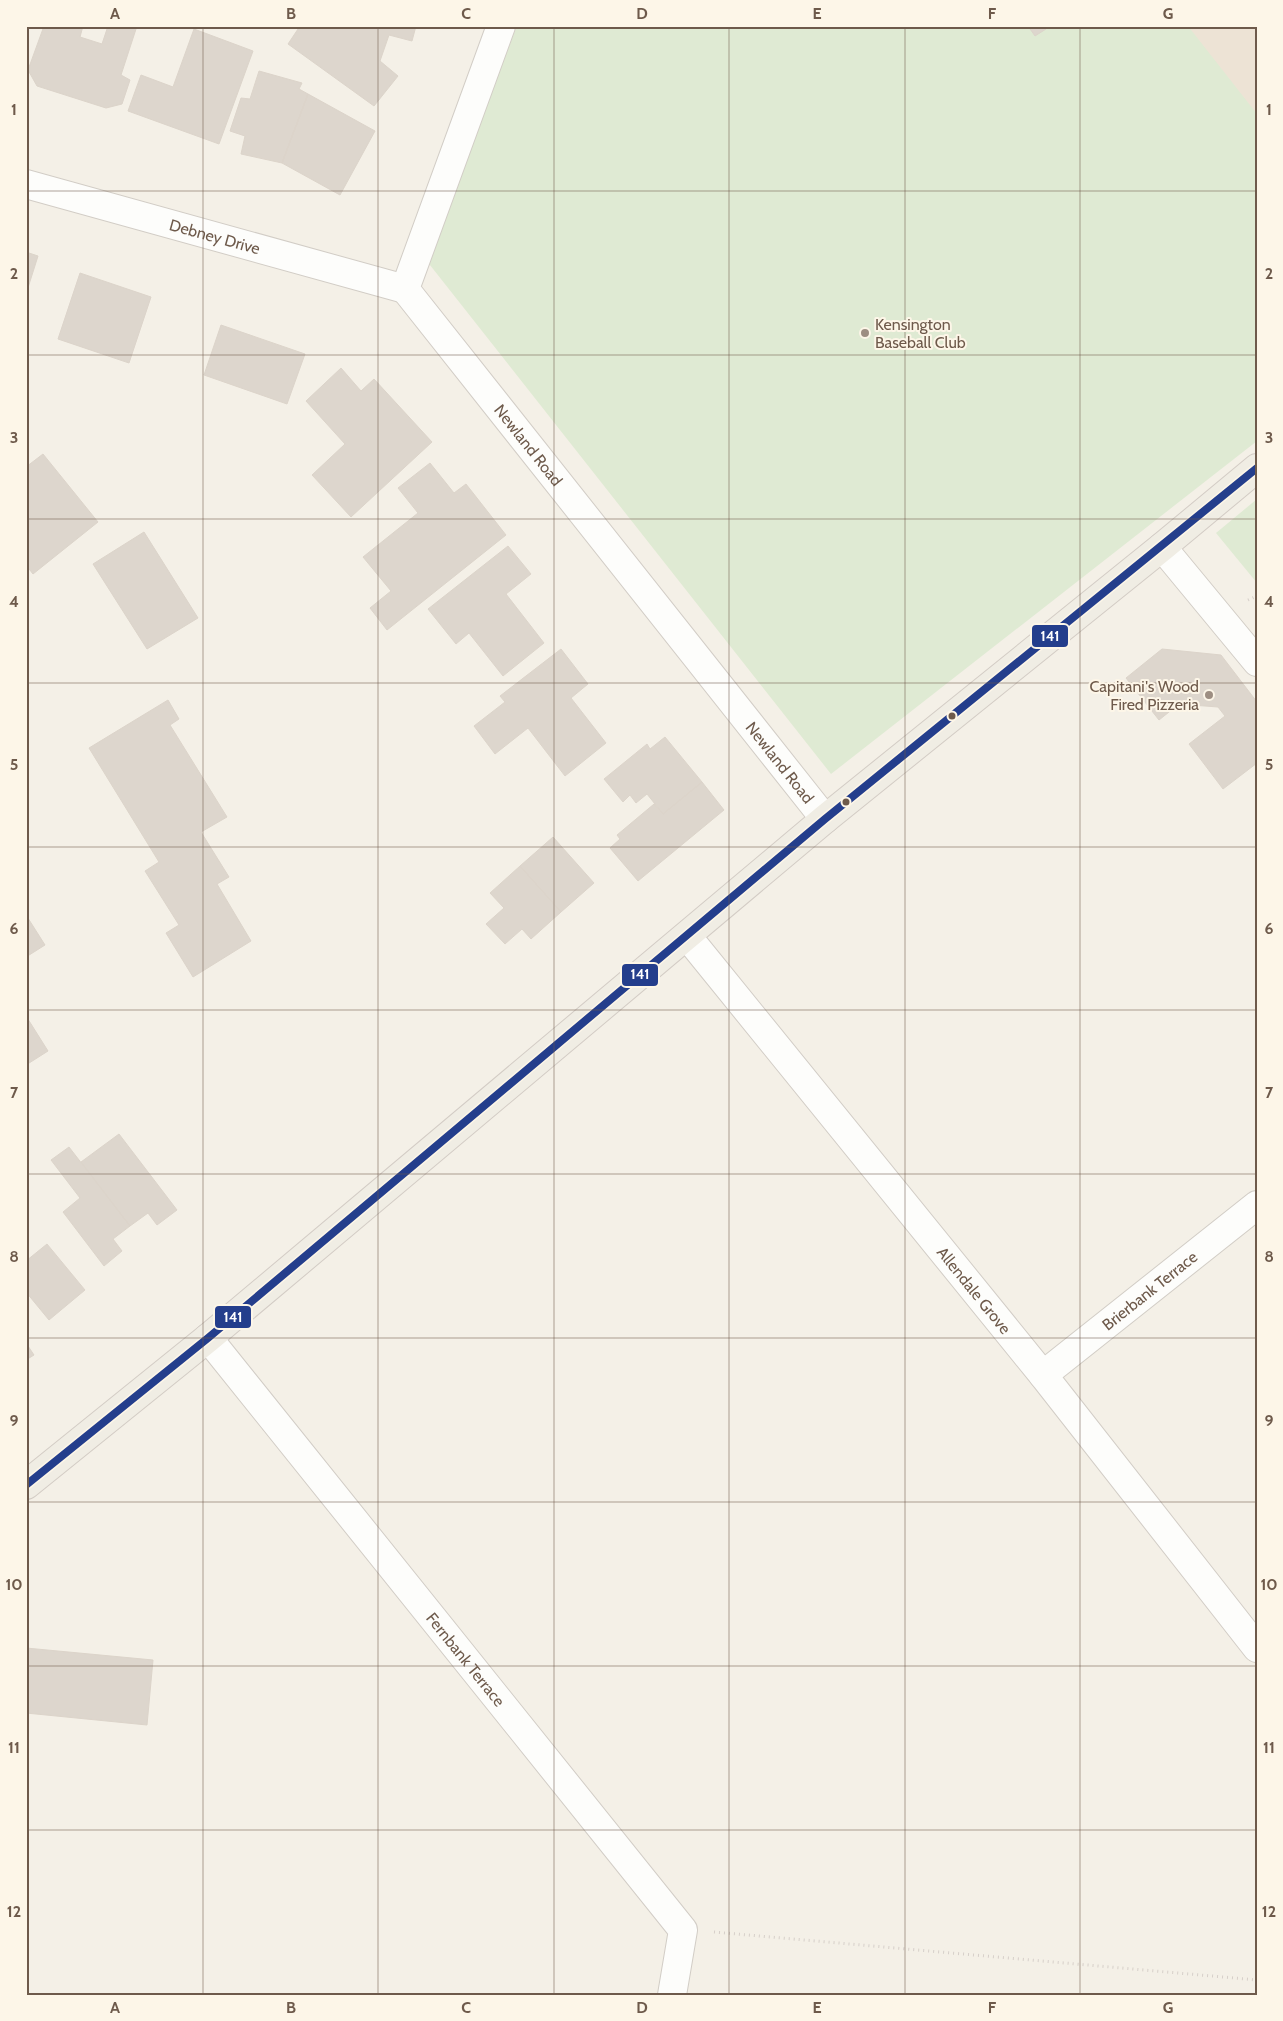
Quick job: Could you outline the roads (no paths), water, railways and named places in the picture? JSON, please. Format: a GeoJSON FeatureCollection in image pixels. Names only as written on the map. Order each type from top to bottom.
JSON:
{"type":"FeatureCollection","features":[{"type":"Feature","properties":{"kind":"main road"},"geometry":{"type":"LineString","coordinates":[[26,1485],[208,1338],[826,819],[1257,468]]}},
{"type":"Feature","properties":{"kind":"street"},"geometry":{"type":"LineString","coordinates":[[405,289],[501,26]]}},
{"type":"Feature","properties":{"kind":"street","name":"Debney Drive"},"geometry":{"type":"LineString","coordinates":[[26,184],[405,289]]}},
{"type":"Feature","properties":{"kind":"street","name":"Newland Road"},"geometry":{"type":"LineString","coordinates":[[405,289],[826,819]]}},
{"type":"Feature","properties":{"kind":"street"},"geometry":{"type":"LineString","coordinates":[[1162,547],[1257,662]]}},
{"type":"Feature","properties":{"kind":"street","name":"Allendale Grove"},"geometry":{"type":"LineString","coordinates":[[688,936],[1043,1375],[1257,1648]]}},
{"type":"Feature","properties":{"kind":"street","name":"Brierbank Terrace"},"geometry":{"type":"LineString","coordinates":[[1043,1375],[1257,1205]]}},
{"type":"Feature","properties":{"kind":"street","name":"Fernbank Terrace"},"geometry":{"type":"LineString","coordinates":[[208,1338],[683,1930],[672,1995]]}},
{"type":"Feature","properties":{"kind":"place","name":"Kensington Baseball Club"},"geometry":{"type":"Point","coordinates":[865,333]}},
{"type":"Feature","properties":{"kind":"place","name":"Capitani's Wood Fired Pizzeria"},"geometry":{"type":"Point","coordinates":[1209,695]}}]}
